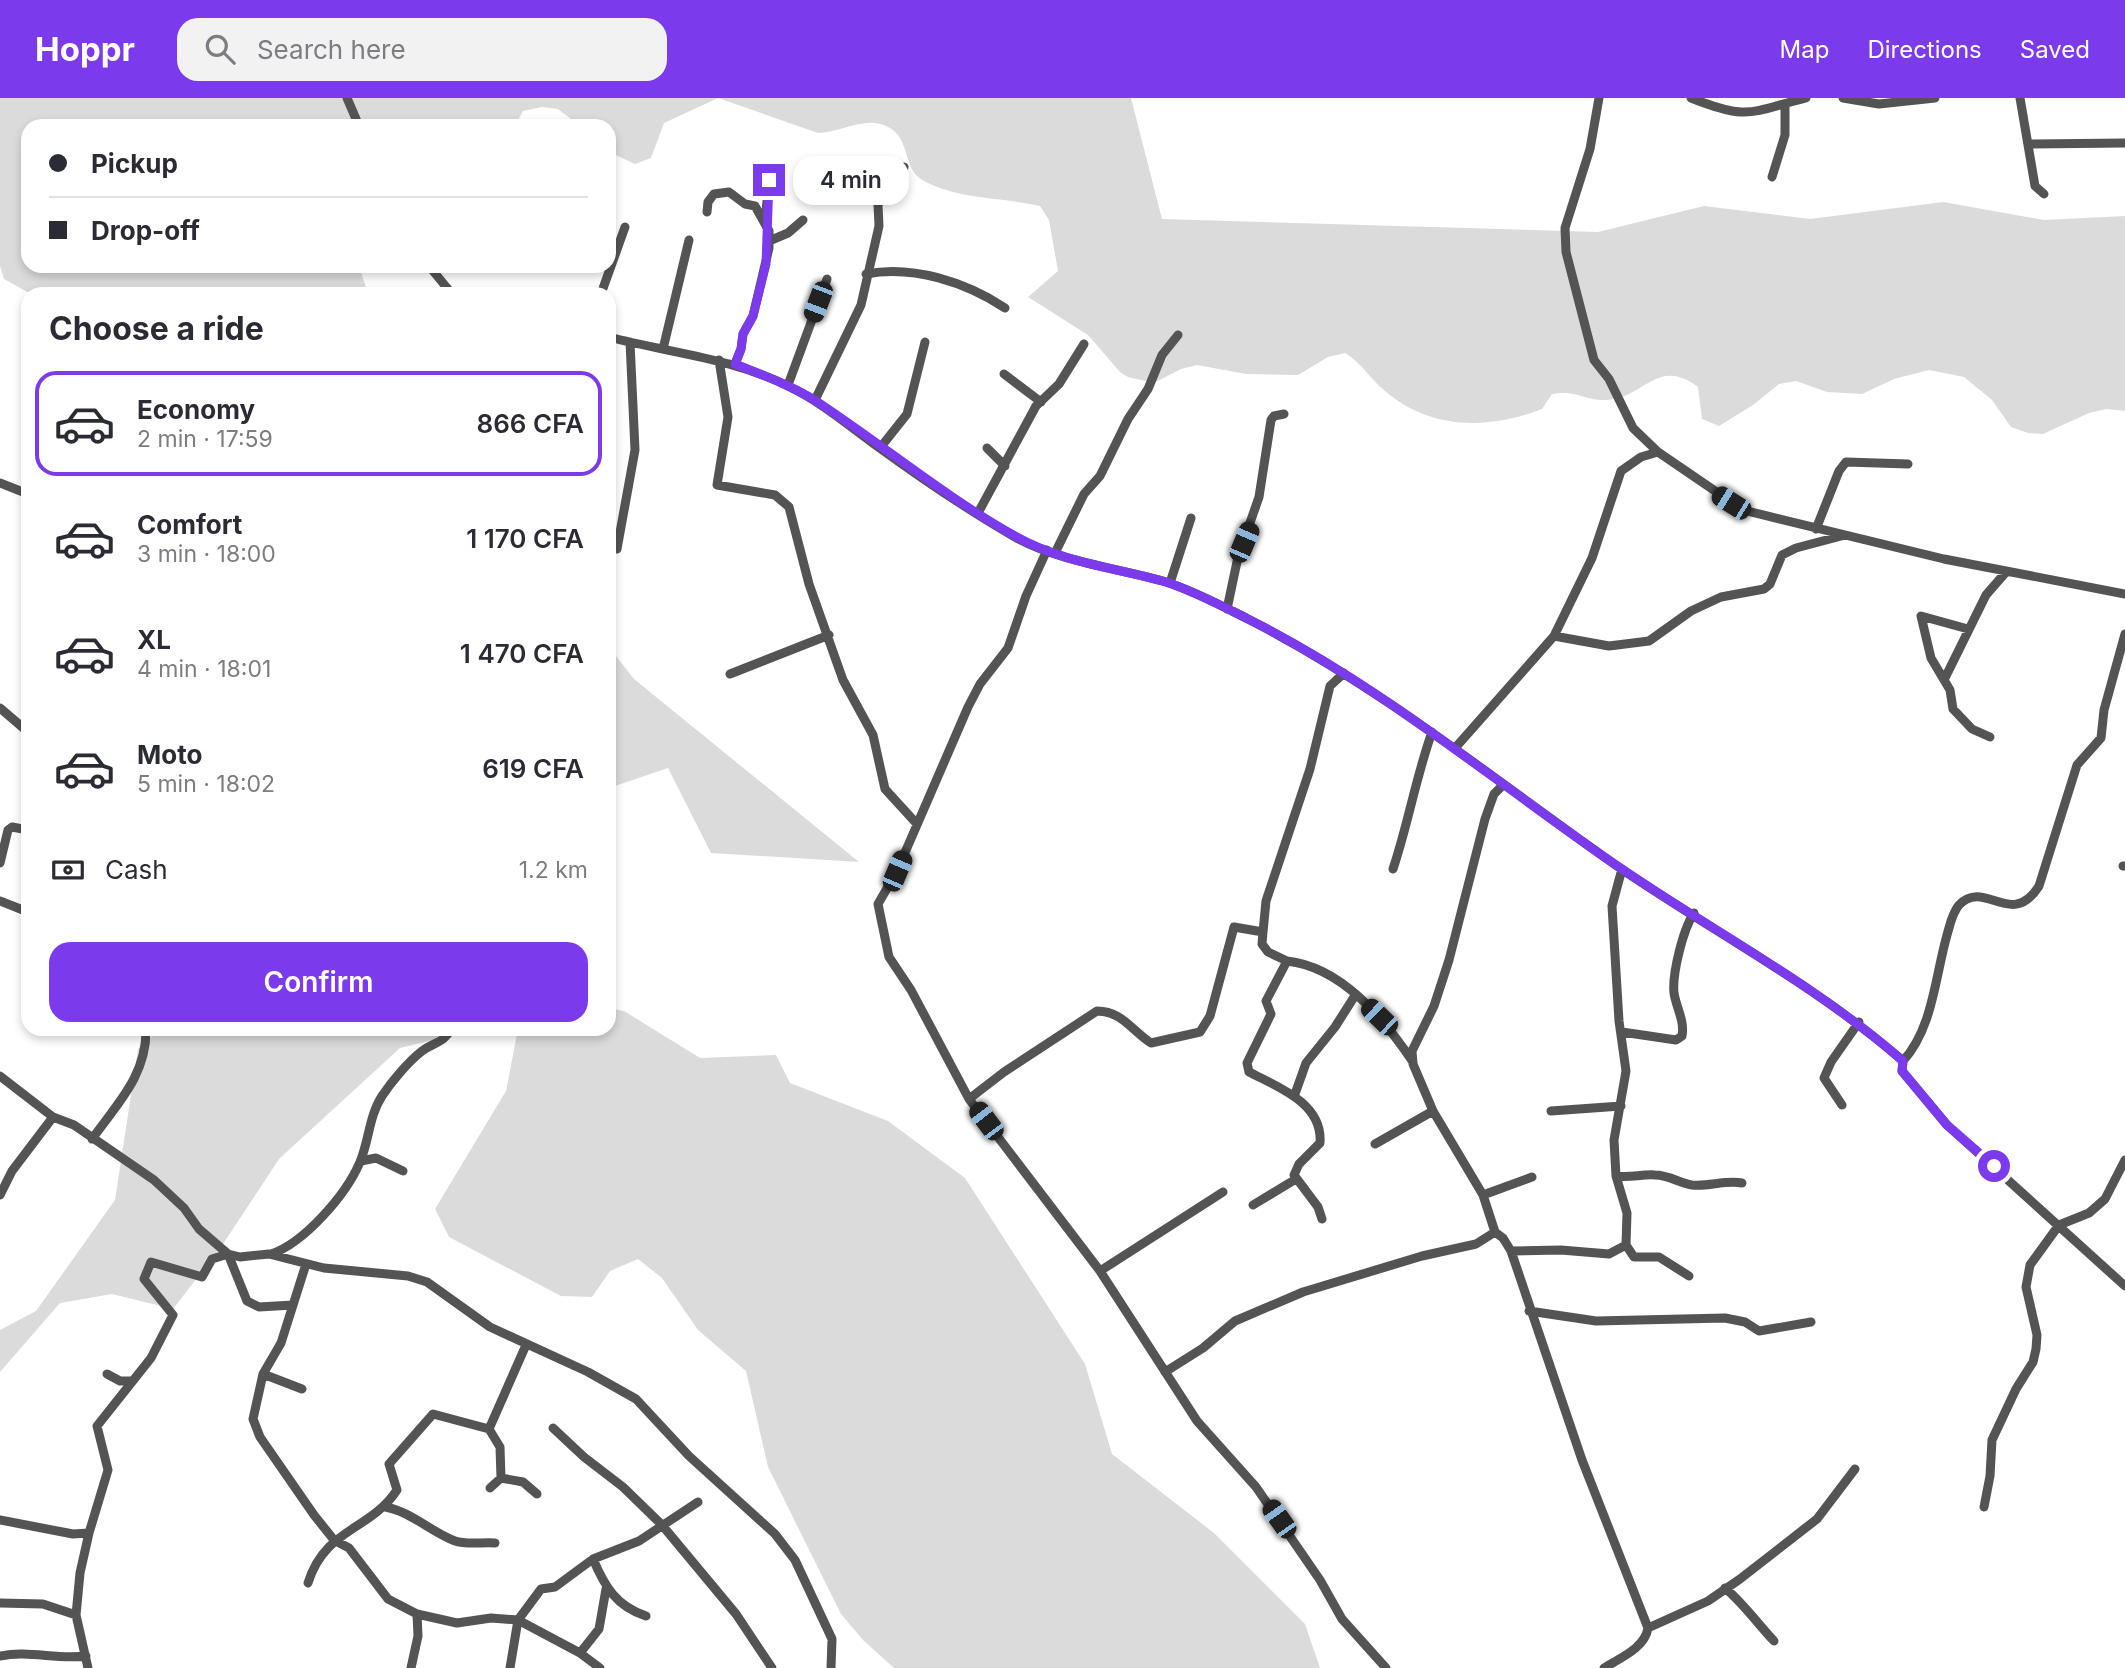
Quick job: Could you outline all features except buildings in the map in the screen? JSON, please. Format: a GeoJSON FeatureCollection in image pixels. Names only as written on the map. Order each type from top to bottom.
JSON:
{"type":"FeatureCollection","features":[{"type":"Feature","properties":{"kind":"street"},"geometry":{"type":"LineString","coordinates":[[347,98],[356,119]]}},
{"type":"Feature","properties":{"kind":"street"},"geometry":{"type":"LineString","coordinates":[[1599,98],[1590,149],[1566,228],[1566,252],[1594,360],[1609,379],[1633,428],[1658,452],[1743,510],[2006,572],[2125,594]]}},
{"type":"Feature","properties":{"kind":"street"},"geometry":{"type":"LineString","coordinates":[[1691,98],[1724,111],[1752,114],[1806,98]]}},
{"type":"Feature","properties":{"kind":"street"},"geometry":{"type":"LineString","coordinates":[[1843,98],[1878,104],[1936,98]]}},
{"type":"Feature","properties":{"kind":"street"},"geometry":{"type":"LineString","coordinates":[[2020,98],[2030,144],[2035,186],[2044,194]]}},
{"type":"Feature","properties":{"kind":"street"},"geometry":{"type":"LineString","coordinates":[[1772,177],[1785,135],[1785,105]]}},
{"type":"Feature","properties":{"kind":"street"},"geometry":{"type":"LineString","coordinates":[[2030,144],[2125,144]]}},
{"type":"Feature","properties":{"kind":"street"},"geometry":{"type":"LineString","coordinates":[[815,400],[861,305],[879,226],[878,205],[886,191],[901,177],[904,167]]}},
{"type":"Feature","properties":{"kind":"street"},"geometry":{"type":"LineString","coordinates":[[735,364],[763,280],[769,241],[765,222],[769,180]]}},
{"type":"Feature","properties":{"kind":"street"},"geometry":{"type":"LineString","coordinates":[[707,212],[708,202],[713,194],[729,192],[745,204],[755,206],[765,222]]}},
{"type":"Feature","properties":{"kind":"street"},"geometry":{"type":"LineString","coordinates":[[769,241],[788,233],[803,220]]}},
{"type":"Feature","properties":{"kind":"street"},"geometry":{"type":"LineString","coordinates":[[616,252],[625,227]]}},
{"type":"Feature","properties":{"kind":"street"},"geometry":{"type":"LineString","coordinates":[[663,349],[689,240]]}},
{"type":"Feature","properties":{"kind":"street"},"geometry":{"type":"LineString","coordinates":[[866,274],[881,271],[913,273],[960,283],[1005,308]]}},
{"type":"Feature","properties":{"kind":"street"},"geometry":{"type":"LineString","coordinates":[[435,273],[446,287]]}},
{"type":"Feature","properties":{"kind":"street"},"geometry":{"type":"LineString","coordinates":[[788,385],[827,279]]}},
{"type":"Feature","properties":{"kind":"street"},"geometry":{"type":"LineString","coordinates":[[1178,335],[1162,355],[1148,389],[1128,419],[1100,476],[1084,494],[1026,596],[1008,648],[980,684],[897,871],[881,894],[880,918],[889,957],[911,990],[969,1099],[1100,1271],[1197,1421],[1256,1487],[1320,1580],[1342,1619],[1386,1668]]}},
{"type":"Feature","properties":{"kind":"street"},"geometry":{"type":"LineString","coordinates":[[616,339],[735,364],[788,385],[815,400],[880,448],[1017,538],[1051,551],[1170,583],[1227,609],[1344,673],[1456,747],[1503,785],[1622,869],[1694,913],[1859,1023],[1903,1061]]}},
{"type":"Feature","properties":{"kind":"street"},"geometry":{"type":"LineString","coordinates":[[617,549],[635,450],[630,342]]}},
{"type":"Feature","properties":{"kind":"street"},"geometry":{"type":"LineString","coordinates":[[880,448],[907,414],[925,342]]}},
{"type":"Feature","properties":{"kind":"street"},"geometry":{"type":"LineString","coordinates":[[978,513],[1005,466],[1022,429],[1041,402],[1059,384],[1084,344]]}},
{"type":"Feature","properties":{"kind":"street"},"geometry":{"type":"LineString","coordinates":[[719,360],[728,418],[715,481],[724,488],[775,495],[789,507],[808,584],[829,635],[843,680],[873,734],[885,789],[917,824]]}},
{"type":"Feature","properties":{"kind":"street"},"geometry":{"type":"LineString","coordinates":[[1004,374],[1041,402]]}},
{"type":"Feature","properties":{"kind":"street"},"geometry":{"type":"LineString","coordinates":[[1227,609],[1238,557],[1259,496],[1271,420],[1274,416],[1284,414]]}},
{"type":"Feature","properties":{"kind":"street"},"geometry":{"type":"LineString","coordinates":[[987,448],[1005,466]]}},
{"type":"Feature","properties":{"kind":"street"},"geometry":{"type":"LineString","coordinates":[[1456,747],[1555,636],[1592,558],[1621,471],[1641,457],[1658,452]]}},
{"type":"Feature","properties":{"kind":"street"},"geometry":{"type":"LineString","coordinates":[[1816,529],[1839,471],[1846,462],[1908,464]]}},
{"type":"Feature","properties":{"kind":"street"},"geometry":{"type":"LineString","coordinates":[[0,483],[21,491]]}},
{"type":"Feature","properties":{"kind":"street"},"geometry":{"type":"LineString","coordinates":[[1170,583],[1191,518]]}},
{"type":"Feature","properties":{"kind":"street"},"geometry":{"type":"LineString","coordinates":[[1555,636],[1609,646],[1649,641],[1691,611],[1721,597],[1764,589],[1770,584],[1782,555],[1847,534]]}},
{"type":"Feature","properties":{"kind":"street"},"geometry":{"type":"LineString","coordinates":[[1944,680],[1986,595],[2006,572]]}},
{"type":"Feature","properties":{"kind":"street"},"geometry":{"type":"LineString","coordinates":[[1968,629],[1922,616],[1931,658],[1944,680],[1960,718],[1990,737]]}},
{"type":"Feature","properties":{"kind":"street"},"geometry":{"type":"LineString","coordinates":[[2125,634],[2104,710],[2101,738],[2077,765],[2039,886],[2032,896],[2017,905],[1999,903],[1983,897],[1967,899],[1958,906],[1949,929],[1922,1034],[1903,1061],[1902,1071],[1947,1125],[2125,1286]]}},
{"type":"Feature","properties":{"kind":"street"},"geometry":{"type":"LineString","coordinates":[[730,674],[829,635]]}},
{"type":"Feature","properties":{"kind":"street"},"geometry":{"type":"LineString","coordinates":[[1344,673],[1329,686],[1310,769],[1266,901],[1262,944],[1268,952],[1287,961],[1314,965],[1356,994],[1379,1017],[1413,1064],[1433,1111],[1483,1195],[1495,1232],[1503,1238],[1511,1251],[1581,1460],[1648,1628],[1647,1638],[1604,1668]]}},
{"type":"Feature","properties":{"kind":"street"},"geometry":{"type":"LineString","coordinates":[[0,708],[21,726]]}},
{"type":"Feature","properties":{"kind":"street"},"geometry":{"type":"LineString","coordinates":[[1393,869],[1408,821],[1420,765],[1432,732]]}},
{"type":"Feature","properties":{"kind":"street"},"geometry":{"type":"LineString","coordinates":[[1413,1064],[1412,1051],[1434,1006],[1449,960],[1485,819],[1494,794],[1503,785]]}},
{"type":"Feature","properties":{"kind":"street"},"geometry":{"type":"LineString","coordinates":[[0,863],[8,830],[12,827],[21,829]]}},
{"type":"Feature","properties":{"kind":"street"},"geometry":{"type":"LineString","coordinates":[[1622,869],[1612,906],[1619,1021],[1626,1071],[1614,1140],[1616,1176],[1627,1213],[1626,1245],[1634,1257],[1660,1258],[1689,1276]]}},
{"type":"Feature","properties":{"kind":"street"},"geometry":{"type":"LineString","coordinates":[[0,901],[21,909]]}},
{"type":"Feature","properties":{"kind":"street"},"geometry":{"type":"LineString","coordinates":[[1622,1032],[1676,1040],[1682,1036],[1684,1028],[1674,990],[1683,937],[1694,913]]}},
{"type":"Feature","properties":{"kind":"street"},"geometry":{"type":"LineString","coordinates":[[969,1099],[1004,1072],[1097,1012],[1111,1011],[1151,1043],[1200,1032],[1210,1016],[1234,927],[1263,933]]}},
{"type":"Feature","properties":{"kind":"street"},"geometry":{"type":"LineString","coordinates":[[1287,961],[1269,991],[1266,1001],[1271,1014],[1247,1063],[1249,1072],[1295,1094],[1321,1132],[1321,1143],[1299,1164],[1294,1175],[1318,1207],[1322,1219]]}},
{"type":"Feature","properties":{"kind":"street"},"geometry":{"type":"LineString","coordinates":[[1295,1094],[1306,1063],[1335,1027],[1356,994]]}},
{"type":"Feature","properties":{"kind":"street"},"geometry":{"type":"LineString","coordinates":[[1842,1105],[1824,1078],[1831,1062],[1859,1023]]}},
{"type":"Feature","properties":{"kind":"street"},"geometry":{"type":"LineString","coordinates":[[92,1139],[119,1106],[139,1070],[146,1036]]}},
{"type":"Feature","properties":{"kind":"street"},"geometry":{"type":"LineString","coordinates":[[0,1076],[53,1116],[74,1125],[154,1180],[184,1208],[199,1229],[228,1254],[240,1257],[269,1254],[287,1248],[329,1209],[361,1161],[370,1121],[382,1096],[423,1050],[448,1036]]}},
{"type":"Feature","properties":{"kind":"street"},"geometry":{"type":"LineString","coordinates":[[1550,1111],[1621,1106]]}},
{"type":"Feature","properties":{"kind":"street"},"geometry":{"type":"LineString","coordinates":[[1375,1144],[1433,1111]]}},
{"type":"Feature","properties":{"kind":"street"},"geometry":{"type":"LineString","coordinates":[[0,1195],[12,1171],[53,1116]]}},
{"type":"Feature","properties":{"kind":"street"},"geometry":{"type":"LineString","coordinates":[[361,1161],[376,1158],[402,1171]]}},
{"type":"Feature","properties":{"kind":"street"},"geometry":{"type":"LineString","coordinates":[[1984,1507],[1990,1476],[1992,1440],[2016,1389],[2033,1362],[2036,1349],[2026,1275],[2030,1265],[2060,1225],[2089,1213],[2105,1199],[2125,1160]]}},
{"type":"Feature","properties":{"kind":"street"},"geometry":{"type":"LineString","coordinates":[[1616,1176],[1631,1178],[1652,1174],[1673,1177],[1693,1185],[1732,1181],[1742,1183]]}},
{"type":"Feature","properties":{"kind":"street"},"geometry":{"type":"LineString","coordinates":[[1483,1195],[1532,1177]]}},
{"type":"Feature","properties":{"kind":"street"},"geometry":{"type":"LineString","coordinates":[[1252,1205],[1296,1178]]}},
{"type":"Feature","properties":{"kind":"street"},"geometry":{"type":"LineString","coordinates":[[1100,1271],[1223,1192]]}},
{"type":"Feature","properties":{"kind":"street"},"geometry":{"type":"LineString","coordinates":[[1165,1372],[1203,1348],[1235,1321],[1303,1292],[1422,1256],[1476,1244],[1495,1232]]}},
{"type":"Feature","properties":{"kind":"street"},"geometry":{"type":"LineString","coordinates":[[1511,1251],[1561,1250],[1609,1254],[1626,1245]]}},
{"type":"Feature","properties":{"kind":"street"},"geometry":{"type":"LineString","coordinates":[[228,1254],[247,1301],[260,1307],[293,1305]]}},
{"type":"Feature","properties":{"kind":"street"},"geometry":{"type":"LineString","coordinates":[[88,1668],[76,1615],[80,1573],[108,1470],[97,1426],[130,1381],[151,1358],[173,1315],[144,1279],[151,1262],[202,1277],[212,1259],[228,1254]]}},
{"type":"Feature","properties":{"kind":"street"},"geometry":{"type":"LineString","coordinates":[[269,1254],[306,1264],[408,1276],[427,1282],[490,1327],[588,1372],[636,1399],[689,1456],[775,1534],[795,1560],[814,1595],[832,1639],[831,1668]]}},
{"type":"Feature","properties":{"kind":"street"},"geometry":{"type":"LineString","coordinates":[[306,1264],[281,1343],[263,1374],[253,1419],[260,1437],[334,1540],[349,1548],[388,1599],[417,1615],[457,1623],[491,1618],[518,1620],[580,1653],[600,1668]]}},
{"type":"Feature","properties":{"kind":"street"},"geometry":{"type":"LineString","coordinates":[[1529,1311],[1596,1321],[1725,1318],[1745,1322],[1759,1331],[1811,1322]]}},
{"type":"Feature","properties":{"kind":"street"},"geometry":{"type":"LineString","coordinates":[[489,1430],[526,1345]]}},
{"type":"Feature","properties":{"kind":"street"},"geometry":{"type":"LineString","coordinates":[[107,1374],[120,1381],[130,1381]]}},
{"type":"Feature","properties":{"kind":"street"},"geometry":{"type":"LineString","coordinates":[[263,1374],[302,1389]]}},
{"type":"Feature","properties":{"kind":"street"},"geometry":{"type":"LineString","coordinates":[[308,1583],[314,1563],[334,1540],[386,1507],[397,1490],[389,1464],[433,1414],[489,1430],[500,1447],[501,1478],[490,1488]]}},
{"type":"Feature","properties":{"kind":"street"},"geometry":{"type":"LineString","coordinates":[[553,1428],[584,1457],[624,1487],[662,1525],[736,1614],[772,1668]]}},
{"type":"Feature","properties":{"kind":"street"},"geometry":{"type":"LineString","coordinates":[[1648,1628],[1708,1601],[1817,1519],[1856,1469]]}},
{"type":"Feature","properties":{"kind":"street"},"geometry":{"type":"LineString","coordinates":[[501,1478],[523,1482],[537,1494]]}},
{"type":"Feature","properties":{"kind":"street"},"geometry":{"type":"LineString","coordinates":[[510,1668],[518,1620],[541,1589],[555,1587],[593,1559],[639,1541],[698,1502]]}},
{"type":"Feature","properties":{"kind":"street"},"geometry":{"type":"LineString","coordinates":[[386,1507],[400,1509],[414,1521],[457,1542],[495,1543]]}},
{"type":"Feature","properties":{"kind":"street"},"geometry":{"type":"LineString","coordinates":[[0,1520],[73,1534],[89,1533]]}},
{"type":"Feature","properties":{"kind":"street"},"geometry":{"type":"LineString","coordinates":[[593,1559],[606,1589],[627,1610],[646,1616]]}},
{"type":"Feature","properties":{"kind":"street"},"geometry":{"type":"LineString","coordinates":[[1725,1588],[1746,1605],[1756,1622],[1774,1642]]}},
{"type":"Feature","properties":{"kind":"street"},"geometry":{"type":"LineString","coordinates":[[580,1653],[599,1629],[606,1589]]}},
{"type":"Feature","properties":{"kind":"street"},"geometry":{"type":"LineString","coordinates":[[0,1604],[43,1604],[76,1615]]}},
{"type":"Feature","properties":{"kind":"street"},"geometry":{"type":"LineString","coordinates":[[411,1668],[418,1636],[417,1615]]}},
{"type":"Feature","properties":{"kind":"street"},"geometry":{"type":"LineString","coordinates":[[0,1656],[16,1653],[86,1657]]}},
{"type":"Feature","properties":{"kind":"shaded area"},"geometry":{"type":"Polygon","coordinates":[[[0,98],[718,98],[664,123],[651,158],[635,164],[616,155],[616,119],[571,119],[558,109],[542,107],[523,111],[519,119],[21,119],[21,273],[361,273],[366,287],[21,288],[4,279],[0,266],[0,98]]]}},
{"type":"Feature","properties":{"kind":"shaded area"},"geometry":{"type":"Polygon","coordinates":[[[718,98],[1131,98],[1162,219],[1598,232],[1704,206],[1810,219],[1943,202],[2044,220],[2125,216],[2125,411],[2106,409],[2089,413],[2043,434],[2028,433],[2011,427],[1992,400],[1964,377],[1929,370],[1894,379],[1862,394],[1827,392],[1796,381],[1779,384],[1753,405],[1719,426],[1702,419],[1698,387],[1683,378],[1671,376],[1650,382],[1616,399],[1601,400],[1567,393],[1552,394],[1542,409],[1522,416],[1481,423],[1460,422],[1420,413],[1402,403],[1345,353],[1328,357],[1298,375],[1246,374],[1197,365],[1181,369],[1154,383],[1128,377],[1120,372],[1088,335],[1028,297],[1058,271],[1049,220],[1040,206],[952,192],[924,181],[912,169],[900,138],[894,131],[878,123],[818,133],[718,98]]]}},
{"type":"Feature","properties":{"kind":"shaded area"},"geometry":{"type":"Polygon","coordinates":[[[616,656],[634,679],[859,862],[711,853],[668,768],[616,786],[616,656]]]}},
{"type":"Feature","properties":{"kind":"shaded area"},"geometry":{"type":"Polygon","coordinates":[[[616,1009],[624,1011],[700,1058],[776,1055],[790,1083],[888,1121],[965,1178],[1085,1364],[1112,1454],[1214,1533],[1305,1624],[1320,1668],[894,1668],[863,1640],[841,1614],[768,1467],[746,1371],[698,1330],[662,1278],[638,1259],[610,1271],[592,1297],[561,1296],[449,1237],[435,1209],[506,1091],[517,1036],[616,1036],[616,1009]]]}},
{"type":"Feature","properties":{"kind":"shaded area"},"geometry":{"type":"Polygon","coordinates":[[[153,1036],[450,1036],[400,1048],[279,1159],[221,1247],[173,1309],[112,1294],[60,1303],[0,1372],[0,1330],[36,1311],[115,1200],[138,1049],[153,1036]]]}},
{"type":"Feature","properties":{"kind":"route"},"geometry":{"type":"LineString","coordinates":[[769,180],[765,222],[769,231],[769,248],[753,316],[743,334],[735,364],[788,385],[815,400],[880,448],[1017,538],[1055,553],[1170,583],[1249,620],[1344,673],[1456,747],[1503,785],[1622,869],[1694,913],[1859,1023],[1903,1061],[1902,1071],[1947,1125],[1994,1166]]}}]}
